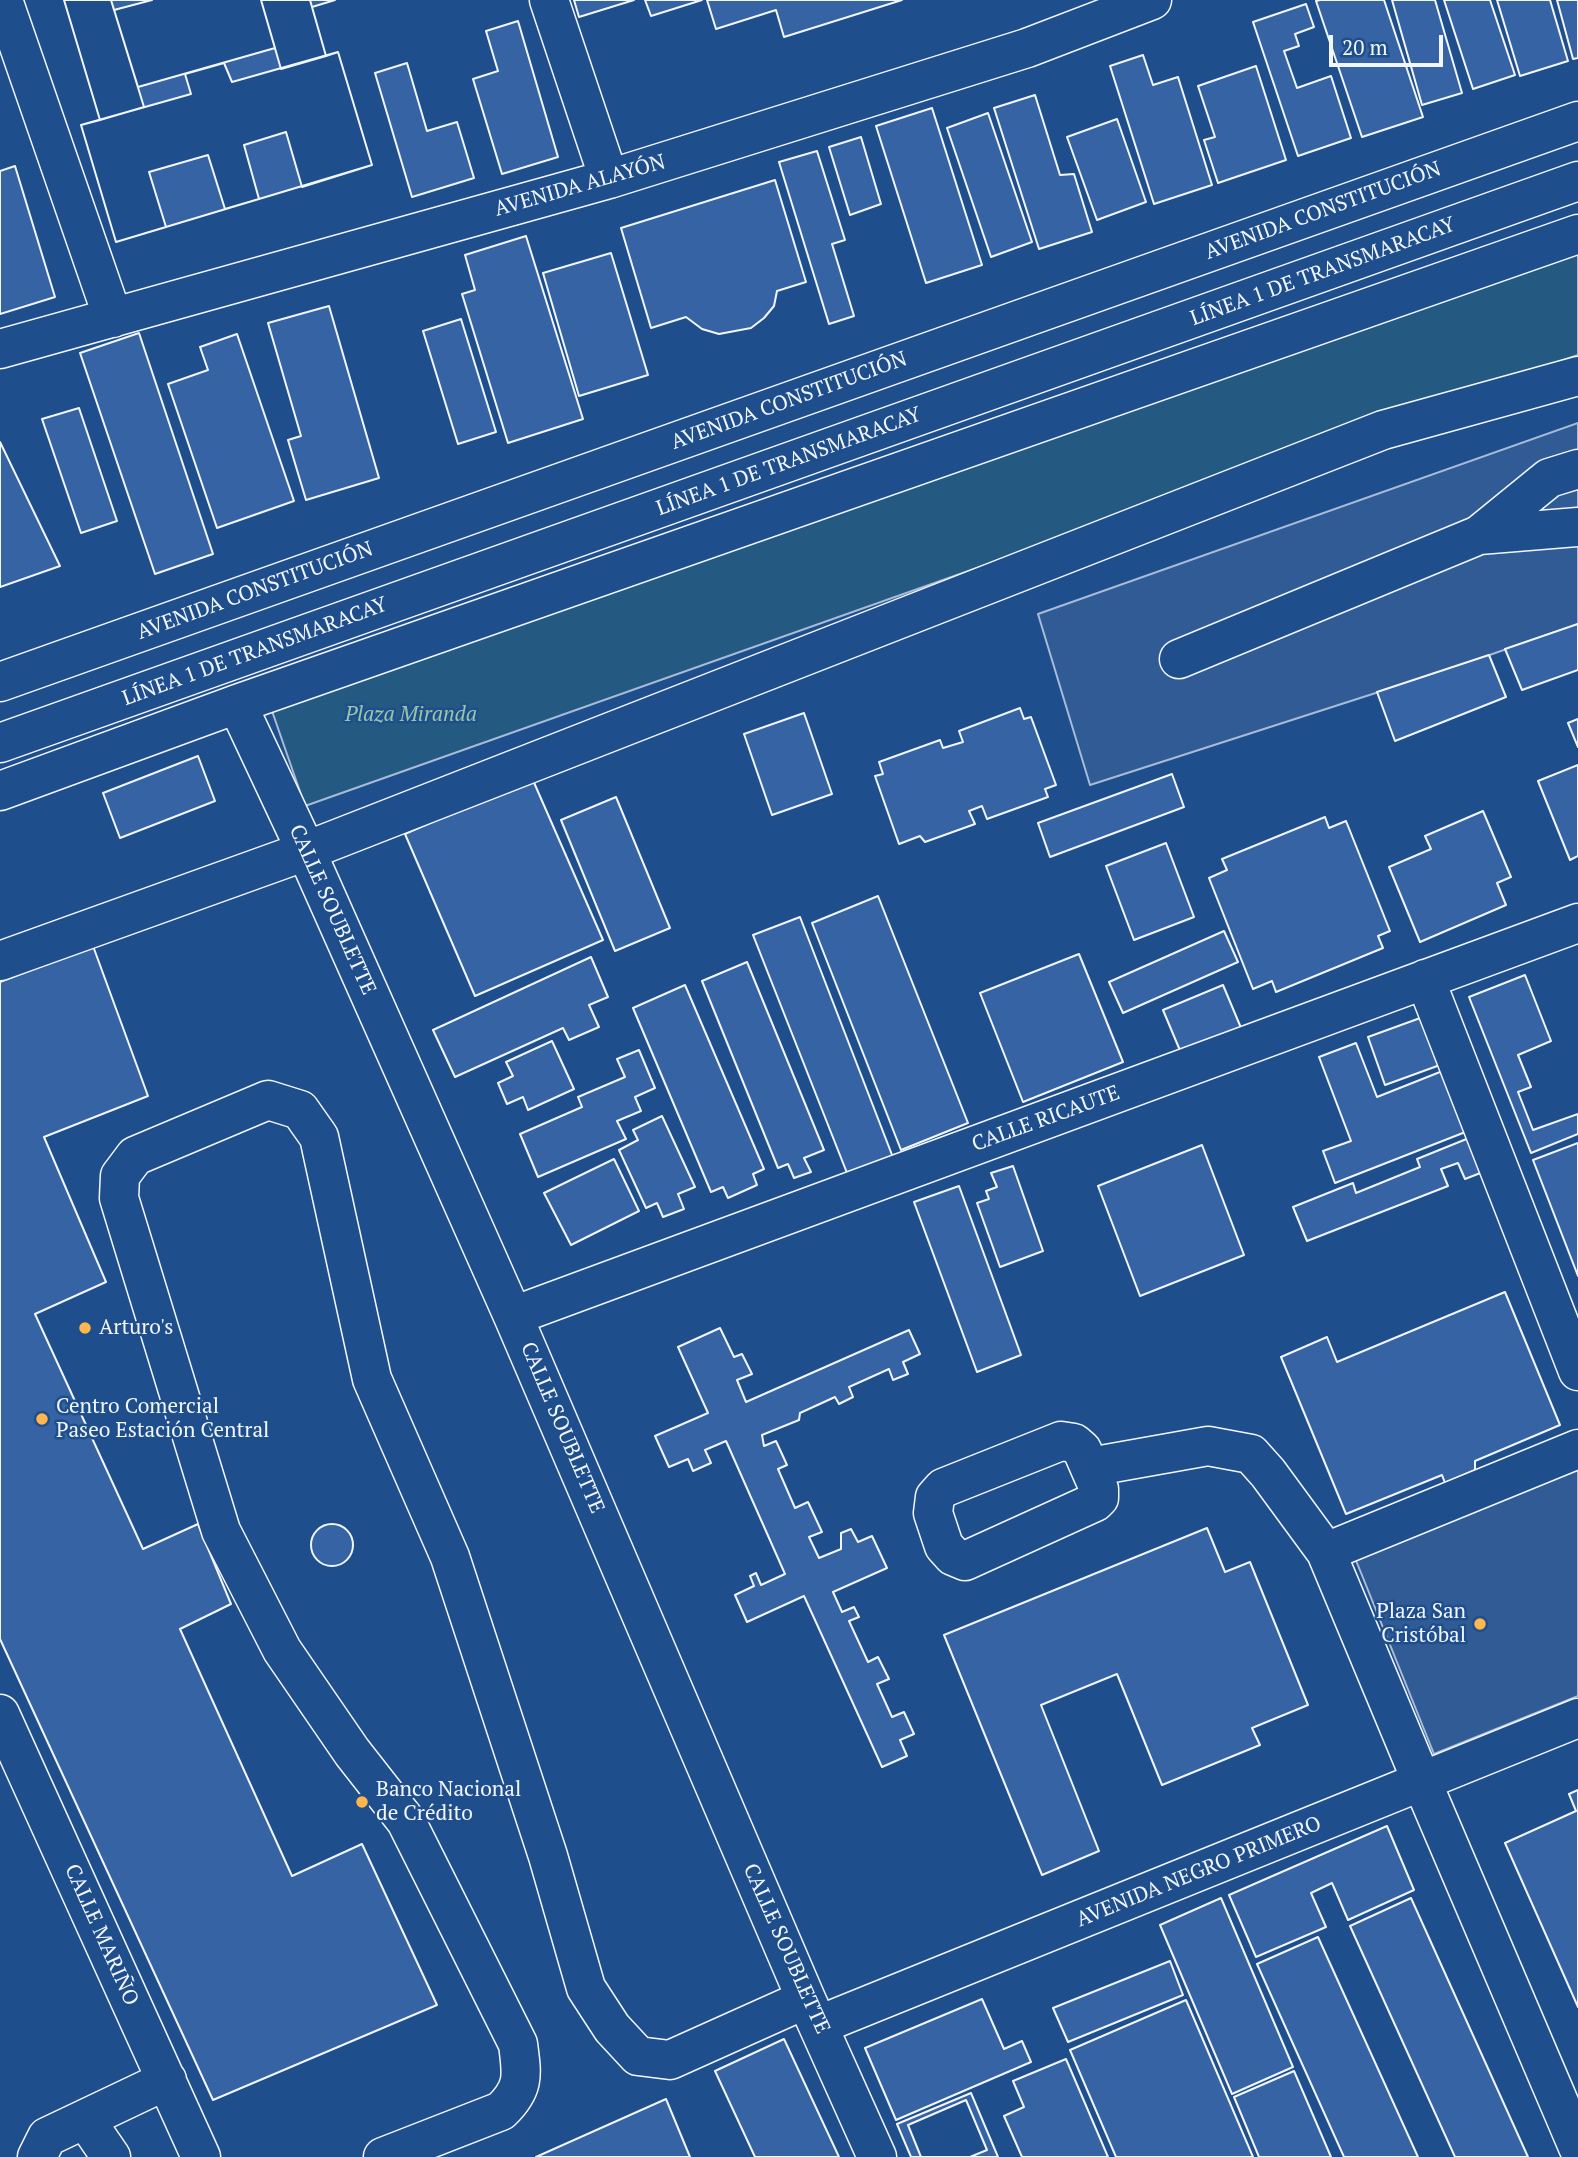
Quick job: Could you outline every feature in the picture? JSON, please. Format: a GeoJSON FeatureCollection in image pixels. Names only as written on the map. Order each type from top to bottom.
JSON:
{"type":"FeatureCollection","features":[{"type":"Feature","properties":{"kind":"street"},"geometry":{"type":"LineString","coordinates":[[3,0],[113,318]]}},
{"type":"Feature","properties":{"kind":"street"},"geometry":{"type":"LineString","coordinates":[[549,0],[609,179]]}},
{"type":"Feature","properties":{"kind":"street","name":"AVENIDA ALAYÓN"},"geometry":{"type":"LineString","coordinates":[[0,349],[609,179],[1027,48],[1152,0]]}},
{"type":"Feature","properties":{"kind":"street","name":"AVENIDA CONSTITUCIÓN"},"geometry":{"type":"LineString","coordinates":[[0,682],[1578,121]]}},
{"type":"Feature","properties":{"kind":"street","name":"LÍNEA 1 DE TRANSMARACAY"},"geometry":{"type":"LineString","coordinates":[[0,743],[1578,181]]}},
{"type":"Feature","properties":{"kind":"street"},"geometry":{"type":"LineString","coordinates":[[0,791],[237,704],[1578,234]]}},
{"type":"Feature","properties":{"kind":"street"},"geometry":{"type":"LineString","coordinates":[[0,961],[306,851],[1383,430],[1578,376]]}},
{"type":"Feature","properties":{"kind":"street"},"geometry":{"type":"LineString","coordinates":[[1179,659],[1479,535],[1549,478],[1578,469]]}},
{"type":"Feature","properties":{"kind":"street"},"geometry":{"type":"LineString","coordinates":[[1479,535],[1578,527]]}},
{"type":"Feature","properties":{"kind":"street","name":"CALLE SOUBLETTE"},"geometry":{"type":"LineString","coordinates":[[237,704],[306,851],[513,1316],[877,2157]]}},
{"type":"Feature","properties":{"kind":"street","name":"CALLE RICAUTE"},"geometry":{"type":"LineString","coordinates":[[513,1316],[1578,923]]}},
{"type":"Feature","properties":{"kind":"street"},"geometry":{"type":"LineString","coordinates":[[1425,979],[1574,1350]]}},
{"type":"Feature","properties":{"kind":"street","name":"AVENIDA NEGRO PRIMERO"},"geometry":{"type":"LineString","coordinates":[[383,2157],[501,2111],[514,2099],[522,2073],[518,2044],[406,1821],[352,1752],[282,1650],[221,1531],[119,1198],[120,1176],[135,1156],[268,1100],[300,1110],[319,1137],[372,1380],[450,1557],[548,1856],[586,1989],[612,2028],[638,2056],[670,2060],[812,2012],[1422,1782],[1578,1718]]}},
{"type":"Feature","properties":{"kind":"street"},"geometry":{"type":"LineString","coordinates":[[1090,1468],[1208,1446],[1251,1454],[1326,1552],[1578,2147]]}},
{"type":"Feature","properties":{"kind":"street"},"geometry":{"type":"LineString","coordinates":[[1326,1552],[1578,1449]]}},
{"type":"Feature","properties":{"kind":"street","name":"CALLE MARIÑO"},"geometry":{"type":"LineString","coordinates":[[0,1714],[201,2157]]}},
{"type":"Feature","properties":{"kind":"street"},"geometry":{"type":"LineString","coordinates":[[37,2157],[47,2137],[167,2080]]}},
{"type":"Feature","properties":{"kind":"street"},"geometry":{"type":"LineString","coordinates":[[85,2119],[111,2157]]}},
{"type":"Feature","properties":{"kind":"green space","name":"Plaza Miranda"},"geometry":{"type":"Polygon","coordinates":[[[1578,250],[1578,355],[305,806],[272,711],[1578,250]]]}},
{"type":"Feature","properties":{"kind":"shaded area"},"geometry":{"type":"Polygon","coordinates":[[[1578,423],[1578,624],[1444,671],[1090,785],[1038,614],[1578,423]]]}},
{"type":"Feature","properties":{"kind":"shaded area","name":"Plaza San Cristóbal"},"geometry":{"type":"Polygon","coordinates":[[[1578,1462],[1578,1696],[1434,1754],[1353,1553],[1578,1462]]]}},
{"type":"Feature","properties":{"kind":"building"},"geometry":{"type":"Polygon","coordinates":[[[64,0],[111,0],[138,87],[275,48],[261,0],[335,0],[312,7],[326,56],[338,52],[372,165],[116,242],[81,125],[100,120],[64,0]]]}},
{"type":"Feature","properties":{"kind":"building"},"geometry":{"type":"Polygon","coordinates":[[[64,0],[111,0],[144,107],[100,120],[64,0]]]}},
{"type":"Feature","properties":{"kind":"building"},"geometry":{"type":"Polygon","coordinates":[[[111,0],[152,0],[114,10],[111,0]]]}},
{"type":"Feature","properties":{"kind":"building"},"geometry":{"type":"Polygon","coordinates":[[[261,0],[310,0],[326,56],[281,69],[261,0]]]}},
{"type":"Feature","properties":{"kind":"building"},"geometry":{"type":"Polygon","coordinates":[[[574,0],[634,0],[579,17],[574,0]]]}},
{"type":"Feature","properties":{"kind":"building"},"geometry":{"type":"Polygon","coordinates":[[[645,0],[702,0],[651,16],[645,0]]]}},
{"type":"Feature","properties":{"kind":"building"},"geometry":{"type":"Polygon","coordinates":[[[707,0],[902,0],[784,37],[776,10],[716,29],[707,0]]]}},
{"type":"Feature","properties":{"kind":"building"},"geometry":{"type":"Polygon","coordinates":[[[1384,0],[1423,117],[1362,137],[1316,1],[1384,0]]]}},
{"type":"Feature","properties":{"kind":"building"},"geometry":{"type":"Polygon","coordinates":[[[1392,0],[1435,0],[1462,93],[1422,105],[1392,0]]]}},
{"type":"Feature","properties":{"kind":"building"},"geometry":{"type":"Polygon","coordinates":[[[1444,0],[1490,0],[1515,75],[1473,89],[1444,0]]]}},
{"type":"Feature","properties":{"kind":"building"},"geometry":{"type":"Polygon","coordinates":[[[1497,0],[1550,0],[1568,61],[1520,76],[1497,0]]]}},
{"type":"Feature","properties":{"kind":"building"},"geometry":{"type":"Polygon","coordinates":[[[1557,0],[1578,0],[1578,58],[1573,59],[1557,0]]]}},
{"type":"Feature","properties":{"kind":"building"},"geometry":{"type":"Polygon","coordinates":[[[1306,4],[1314,27],[1295,34],[1299,46],[1284,51],[1297,88],[1331,76],[1351,138],[1298,156],[1253,22],[1306,4]]]}},
{"type":"Feature","properties":{"kind":"building"},"geometry":{"type":"Polygon","coordinates":[[[518,21],[558,157],[502,174],[473,79],[498,71],[486,31],[518,21]]]}},
{"type":"Feature","properties":{"kind":"building"},"geometry":{"type":"Polygon","coordinates":[[[338,52],[372,165],[302,187],[286,132],[244,145],[259,199],[225,209],[208,155],[149,172],[166,227],[116,242],[81,125],[191,94],[185,74],[224,63],[232,82],[338,52]]]}},
{"type":"Feature","properties":{"kind":"building"},"geometry":{"type":"Polygon","coordinates":[[[1143,55],[1153,85],[1178,77],[1212,185],[1154,204],[1110,66],[1143,55]]]}},
{"type":"Feature","properties":{"kind":"building"},"geometry":{"type":"Polygon","coordinates":[[[407,63],[427,131],[457,122],[474,178],[412,197],[375,73],[407,63]]]}},
{"type":"Feature","properties":{"kind":"building"},"geometry":{"type":"Polygon","coordinates":[[[1256,66],[1286,160],[1218,183],[1204,140],[1215,137],[1198,86],[1256,66]]]}},
{"type":"Feature","properties":{"kind":"building"},"geometry":{"type":"Polygon","coordinates":[[[1035,95],[1060,175],[1074,174],[1092,232],[1039,249],[994,108],[1035,95]]]}},
{"type":"Feature","properties":{"kind":"building"},"geometry":{"type":"Polygon","coordinates":[[[932,108],[982,265],[926,283],[876,126],[932,108]]]}},
{"type":"Feature","properties":{"kind":"building"},"geometry":{"type":"Polygon","coordinates":[[[988,113],[1032,242],[991,257],[947,128],[988,113]]]}},
{"type":"Feature","properties":{"kind":"building"},"geometry":{"type":"Polygon","coordinates":[[[1117,119],[1146,202],[1097,220],[1067,137],[1117,119]]]}},
{"type":"Feature","properties":{"kind":"building"},"geometry":{"type":"Polygon","coordinates":[[[861,137],[881,204],[850,215],[829,147],[861,137]]]}},
{"type":"Feature","properties":{"kind":"building"},"geometry":{"type":"Polygon","coordinates":[[[817,151],[845,240],[832,244],[854,316],[829,324],[779,162],[817,151]]]}},
{"type":"Feature","properties":{"kind":"building"},"geometry":{"type":"Polygon","coordinates":[[[15,166],[55,297],[0,314],[0,171],[15,166]]]}},
{"type":"Feature","properties":{"kind":"building"},"geometry":{"type":"Polygon","coordinates":[[[775,180],[806,282],[777,291],[774,306],[751,328],[719,334],[702,329],[686,317],[651,328],[621,228],[775,180]]]}},
{"type":"Feature","properties":{"kind":"building"},"geometry":{"type":"Polygon","coordinates":[[[526,236],[583,419],[508,443],[462,294],[475,290],[465,255],[526,236]]]}},
{"type":"Feature","properties":{"kind":"building"},"geometry":{"type":"Polygon","coordinates":[[[611,253],[648,375],[579,396],[543,273],[611,253]]]}},
{"type":"Feature","properties":{"kind":"building"},"geometry":{"type":"Polygon","coordinates":[[[329,306],[379,478],[306,500],[288,440],[301,436],[268,323],[329,306]]]}},
{"type":"Feature","properties":{"kind":"building"},"geometry":{"type":"Polygon","coordinates":[[[461,319],[496,432],[458,444],[423,331],[461,319]]]}},
{"type":"Feature","properties":{"kind":"building"},"geometry":{"type":"Polygon","coordinates":[[[139,333],[213,554],[155,574],[80,353],[139,333]]]}},
{"type":"Feature","properties":{"kind":"building"},"geometry":{"type":"Polygon","coordinates":[[[237,334],[294,501],[217,528],[168,384],[208,370],[200,347],[237,334]]]}},
{"type":"Feature","properties":{"kind":"building"},"geometry":{"type":"Polygon","coordinates":[[[79,408],[117,521],[81,533],[42,419],[79,408]]]}},
{"type":"Feature","properties":{"kind":"building"},"geometry":{"type":"Polygon","coordinates":[[[0,442],[60,566],[0,587],[0,442]]]}},
{"type":"Feature","properties":{"kind":"building"},"geometry":{"type":"Polygon","coordinates":[[[1578,624],[1578,670],[1522,690],[1505,649],[1578,624]]]}},
{"type":"Feature","properties":{"kind":"building"},"geometry":{"type":"Polygon","coordinates":[[[1489,655],[1506,697],[1395,741],[1377,692],[1489,655]]]}},
{"type":"Feature","properties":{"kind":"building"},"geometry":{"type":"Polygon","coordinates":[[[1020,708],[1024,719],[1031,717],[1056,785],[1045,789],[1048,797],[987,819],[982,806],[969,811],[975,824],[925,842],[920,836],[899,844],[875,776],[883,774],[879,762],[940,740],[943,748],[963,742],[959,731],[1020,708]]]}},
{"type":"Feature","properties":{"kind":"building"},"geometry":{"type":"Polygon","coordinates":[[[804,713],[832,794],[772,815],[744,734],[804,713]]]}},
{"type":"Feature","properties":{"kind":"building"},"geometry":{"type":"Polygon","coordinates":[[[1578,719],[1578,747],[1568,723],[1578,719]]]}},
{"type":"Feature","properties":{"kind":"building"},"geometry":{"type":"Polygon","coordinates":[[[198,756],[215,801],[120,838],[103,793],[198,756]]]}},
{"type":"Feature","properties":{"kind":"building"},"geometry":{"type":"Polygon","coordinates":[[[1578,765],[1578,856],[1570,860],[1538,781],[1578,765]]]}},
{"type":"Feature","properties":{"kind":"building"},"geometry":{"type":"Polygon","coordinates":[[[1172,774],[1184,807],[1050,857],[1038,823],[1172,774]]]}},
{"type":"Feature","properties":{"kind":"building"},"geometry":{"type":"Polygon","coordinates":[[[532,778],[603,940],[475,996],[405,834],[532,778]]]}},
{"type":"Feature","properties":{"kind":"building"},"geometry":{"type":"Polygon","coordinates":[[[616,797],[670,928],[615,951],[561,820],[616,797]]]}},
{"type":"Feature","properties":{"kind":"building"},"geometry":{"type":"Polygon","coordinates":[[[1483,811],[1511,877],[1497,883],[1506,905],[1420,942],[1389,867],[1431,849],[1425,836],[1483,811]]]}},
{"type":"Feature","properties":{"kind":"building"},"geometry":{"type":"Polygon","coordinates":[[[1325,817],[1329,828],[1346,821],[1390,931],[1378,936],[1383,948],[1276,992],[1272,981],[1253,989],[1209,878],[1227,870],[1222,859],[1325,817]]]}},
{"type":"Feature","properties":{"kind":"building"},"geometry":{"type":"Polygon","coordinates":[[[1166,843],[1194,917],[1134,940],[1106,866],[1166,843]]]}},
{"type":"Feature","properties":{"kind":"building"},"geometry":{"type":"Polygon","coordinates":[[[878,896],[968,1123],[901,1150],[812,923],[878,896]]]}},
{"type":"Feature","properties":{"kind":"building"},"geometry":{"type":"Polygon","coordinates":[[[800,917],[894,1160],[849,1178],[753,935],[800,917]]]}},
{"type":"Feature","properties":{"kind":"building"},"geometry":{"type":"Polygon","coordinates":[[[1224,931],[1238,962],[1123,1013],[1109,982],[1224,931]]]}},
{"type":"Feature","properties":{"kind":"building","name":"Centro Comercial Paseo Estación Central"},"geometry":{"type":"Polygon","coordinates":[[[93,946],[148,1096],[44,1137],[106,1282],[35,1314],[143,1549],[198,1524],[231,1604],[180,1629],[292,1876],[362,1844],[437,2005],[213,2100],[0,1639],[0,982],[93,946]]]}},
{"type":"Feature","properties":{"kind":"building"},"geometry":{"type":"Polygon","coordinates":[[[1079,954],[1123,1062],[1023,1102],[980,993],[1079,954]]]}},
{"type":"Feature","properties":{"kind":"building"},"geometry":{"type":"Polygon","coordinates":[[[591,957],[608,997],[589,1005],[599,1027],[569,1040],[563,1028],[455,1077],[433,1030],[591,957]]]}},
{"type":"Feature","properties":{"kind":"building"},"geometry":{"type":"Polygon","coordinates":[[[747,962],[824,1150],[804,1158],[811,1172],[794,1178],[788,1164],[778,1168],[702,981],[747,962]]]}},
{"type":"Feature","properties":{"kind":"building"},"geometry":{"type":"Polygon","coordinates":[[[1525,975],[1551,1041],[1518,1055],[1531,1087],[1518,1092],[1533,1130],[1578,1114],[1578,1134],[1531,1153],[1469,997],[1525,975]]]}},
{"type":"Feature","properties":{"kind":"building"},"geometry":{"type":"Polygon","coordinates":[[[685,985],[764,1169],[753,1174],[757,1185],[728,1198],[723,1187],[711,1192],[633,1008],[685,985]]]}},
{"type":"Feature","properties":{"kind":"building"},"geometry":{"type":"Polygon","coordinates":[[[1223,985],[1244,1035],[1184,1060],[1163,1010],[1223,985]]]}},
{"type":"Feature","properties":{"kind":"building"},"geometry":{"type":"Polygon","coordinates":[[[1423,1017],[1440,1065],[1385,1085],[1368,1037],[1423,1017]]]}},
{"type":"Feature","properties":{"kind":"building"},"geometry":{"type":"Polygon","coordinates":[[[552,1041],[574,1089],[528,1110],[523,1097],[507,1104],[498,1083],[513,1076],[506,1062],[552,1041]]]}},
{"type":"Feature","properties":{"kind":"building"},"geometry":{"type":"Polygon","coordinates":[[[1356,1043],[1377,1097],[1445,1070],[1468,1131],[1335,1183],[1323,1151],[1351,1141],[1319,1057],[1356,1043]]]}},
{"type":"Feature","properties":{"kind":"building"},"geometry":{"type":"Polygon","coordinates":[[[639,1050],[655,1088],[635,1097],[641,1111],[617,1121],[626,1139],[538,1177],[520,1134],[582,1107],[578,1097],[625,1077],[617,1059],[639,1050]]]}},
{"type":"Feature","properties":{"kind":"building"},"geometry":{"type":"Polygon","coordinates":[[[662,1116],[695,1187],[678,1194],[684,1209],[663,1217],[657,1203],[646,1208],[619,1150],[638,1140],[633,1130],[662,1116]]]}},
{"type":"Feature","properties":{"kind":"building"},"geometry":{"type":"Polygon","coordinates":[[[1469,1138],[1483,1172],[1465,1179],[1458,1163],[1441,1169],[1448,1186],[1307,1241],[1293,1207],[1353,1183],[1356,1193],[1420,1167],[1417,1159],[1469,1138]]]}},
{"type":"Feature","properties":{"kind":"building"},"geometry":{"type":"Polygon","coordinates":[[[1578,1143],[1578,1276],[1533,1160],[1578,1143]]]}},
{"type":"Feature","properties":{"kind":"building"},"geometry":{"type":"Polygon","coordinates":[[[1202,1145],[1244,1255],[1140,1296],[1098,1186],[1202,1145]]]}},
{"type":"Feature","properties":{"kind":"building"},"geometry":{"type":"Polygon","coordinates":[[[614,1159],[639,1211],[571,1245],[544,1193],[614,1159]]]}},
{"type":"Feature","properties":{"kind":"building"},"geometry":{"type":"Polygon","coordinates":[[[1013,1166],[1043,1251],[1000,1267],[977,1203],[989,1199],[986,1191],[997,1187],[991,1173],[1013,1166]]]}},
{"type":"Feature","properties":{"kind":"building"},"geometry":{"type":"Polygon","coordinates":[[[959,1186],[1021,1355],[977,1372],[914,1202],[959,1186]]]}},
{"type":"Feature","properties":{"kind":"building"},"geometry":{"type":"Polygon","coordinates":[[[1505,1292],[1560,1425],[1475,1461],[1475,1470],[1445,1483],[1442,1475],[1346,1514],[1281,1357],[1327,1337],[1337,1362],[1505,1292]]]}},
{"type":"Feature","properties":{"kind":"building"},"geometry":{"type":"Polygon","coordinates":[[[720,1328],[734,1357],[742,1354],[752,1374],[737,1380],[746,1402],[909,1330],[920,1354],[903,1362],[908,1374],[893,1380],[889,1369],[849,1387],[853,1397],[839,1404],[835,1397],[800,1413],[799,1420],[762,1435],[764,1446],[776,1441],[787,1465],[778,1469],[795,1508],[808,1502],[822,1532],[809,1537],[819,1558],[841,1549],[841,1533],[851,1529],[858,1542],[872,1536],[887,1568],[833,1592],[842,1612],[854,1607],[859,1617],[849,1621],[868,1662],[878,1657],[889,1679],[877,1684],[892,1717],[904,1712],[914,1734],[900,1740],[907,1756],[882,1767],[804,1596],[747,1622],[735,1595],[754,1586],[750,1576],[756,1573],[761,1585],[785,1574],[726,1441],[705,1450],[711,1463],[693,1471],[688,1459],[669,1467],[655,1436],[708,1413],[678,1347],[720,1328]]]}},
{"type":"Feature","properties":{"kind":"building"},"geometry":{"type":"Polygon","coordinates":[[[332,1524],[347,1530],[353,1545],[347,1560],[332,1566],[317,1560],[311,1545],[317,1530],[332,1524]]]}},
{"type":"Feature","properties":{"kind":"building"},"geometry":{"type":"Polygon","coordinates":[[[1207,1528],[1225,1572],[1250,1562],[1308,1705],[1252,1728],[1260,1745],[1162,1785],[1117,1674],[1041,1705],[1099,1851],[1042,1875],[944,1635],[1207,1528]]]}},
{"type":"Feature","properties":{"kind":"building"},"geometry":{"type":"Polygon","coordinates":[[[1578,1790],[1578,2007],[1505,1843],[1576,1811],[1569,1794],[1578,1790]]]}},
{"type":"Feature","properties":{"kind":"building"},"geometry":{"type":"Polygon","coordinates":[[[1387,1826],[1414,1890],[1348,1920],[1332,1883],[1311,1893],[1326,1927],[1256,1957],[1229,1895],[1387,1826]]]}},
{"type":"Feature","properties":{"kind":"building"},"geometry":{"type":"Polygon","coordinates":[[[1221,1898],[1293,2067],[1232,2094],[1160,1925],[1221,1898]]]}},
{"type":"Feature","properties":{"kind":"building"},"geometry":{"type":"Polygon","coordinates":[[[1411,1898],[1528,2157],[1455,2157],[1350,1926],[1411,1898]]]}},
{"type":"Feature","properties":{"kind":"building"},"geometry":{"type":"Polygon","coordinates":[[[1318,1937],[1418,2157],[1344,2157],[1257,1964],[1318,1937]]]}},
{"type":"Feature","properties":{"kind":"building"},"geometry":{"type":"Polygon","coordinates":[[[1170,1961],[1183,1995],[1068,2042],[1053,2008],[1170,1961]]]}},
{"type":"Feature","properties":{"kind":"building"},"geometry":{"type":"Polygon","coordinates":[[[982,1999],[1004,2049],[1022,2041],[1031,2062],[896,2120],[865,2048],[982,1999]]]}},
{"type":"Feature","properties":{"kind":"building"},"geometry":{"type":"Polygon","coordinates":[[[1186,2000],[1253,2157],[1116,2157],[1070,2050],[1186,2000]]]}},
{"type":"Feature","properties":{"kind":"building"},"geometry":{"type":"Polygon","coordinates":[[[784,2039],[839,2157],[755,2157],[715,2071],[784,2039]]]}},
{"type":"Feature","properties":{"kind":"building"},"geometry":{"type":"Polygon","coordinates":[[[1066,2059],[1108,2157],[1022,2157],[1004,2116],[1024,2107],[1013,2081],[1066,2059]]]}},
{"type":"Feature","properties":{"kind":"building"},"geometry":{"type":"Polygon","coordinates":[[[1294,2071],[1331,2157],[1259,2157],[1234,2097],[1294,2071]]]}},
{"type":"Feature","properties":{"kind":"building"},"geometry":{"type":"Polygon","coordinates":[[[971,2093],[998,2157],[911,2157],[897,2124],[971,2093]]]}},
{"type":"Feature","properties":{"kind":"building"},"geometry":{"type":"Polygon","coordinates":[[[666,2099],[690,2157],[536,2157],[666,2099]]]}},
{"type":"Feature","properties":{"kind":"building"},"geometry":{"type":"Polygon","coordinates":[[[966,2100],[987,2150],[970,2157],[921,2157],[908,2125],[966,2100]]]}},
{"type":"Feature","properties":{"kind":"place","name":"Arturo's"},"geometry":{"type":"Point","coordinates":[85,1328]}},
{"type":"Feature","properties":{"kind":"place","name":"Centro Comercial Paseo Estación Central"},"geometry":{"type":"Point","coordinates":[42,1419]}},
{"type":"Feature","properties":{"kind":"place","name":"Plaza San Cristóbal"},"geometry":{"type":"Point","coordinates":[1480,1624]}},
{"type":"Feature","properties":{"kind":"place","name":"Banco Nacional de Crédito"},"geometry":{"type":"Point","coordinates":[362,1802]}}]}
